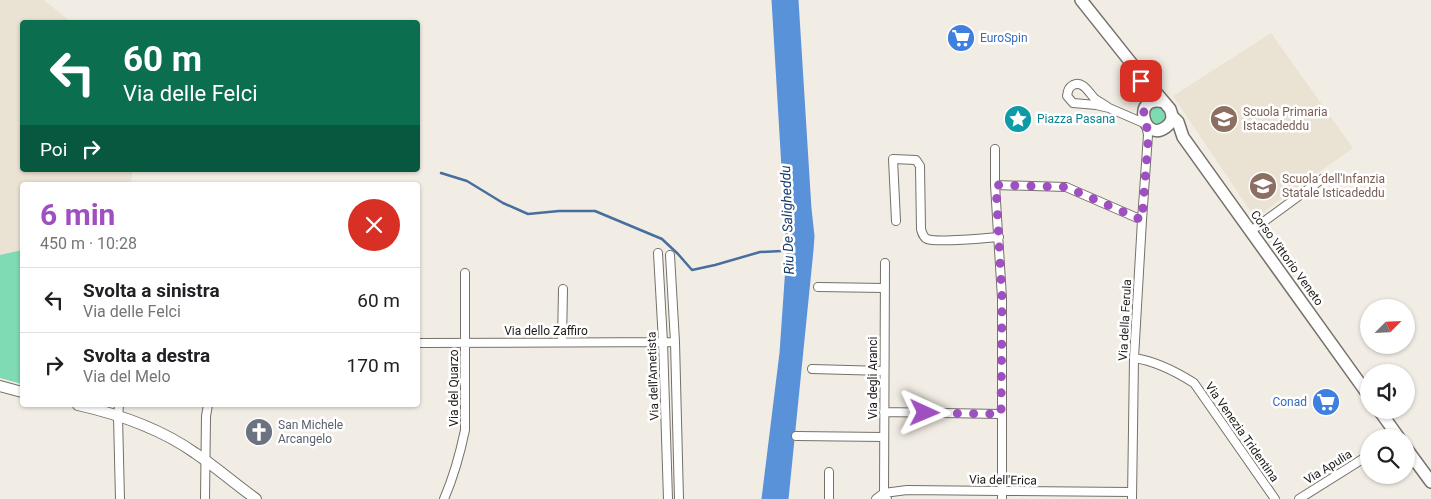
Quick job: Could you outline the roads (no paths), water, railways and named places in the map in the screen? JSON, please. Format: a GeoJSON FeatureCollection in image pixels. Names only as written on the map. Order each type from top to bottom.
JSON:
{"type":"FeatureCollection","features":[{"type":"Feature","properties":{"kind":"main road"},"geometry":{"type":"LineString","coordinates":[[1081,0],[1132,64],[1169,106],[1172,116],[1170,122],[1156,127],[1143,118],[1146,107],[1144,89],[1132,64]]}},
{"type":"Feature","properties":{"kind":"main road"},"geometry":{"type":"LineString","coordinates":[[1146,107],[1155,101],[1164,102]]}},
{"type":"Feature","properties":{"kind":"main road","name":"Corso Vittorio Veneto"},"geometry":{"type":"LineString","coordinates":[[1172,116],[1178,122],[1184,137],[1360,383]]}},
{"type":"Feature","properties":{"kind":"main road","name":"Corso Vittorio Veneto"},"geometry":{"type":"LineString","coordinates":[[1156,127],[1172,129],[1184,137]]}},
{"type":"Feature","properties":{"kind":"main road"},"geometry":{"type":"LineString","coordinates":[[1415,460],[1431,482]]}},
{"type":"Feature","properties":{"kind":"street"},"geometry":{"type":"LineString","coordinates":[[1109,108],[1070,102],[1067,96],[1068,90],[1073,85],[1080,84],[1098,101],[1109,108],[1156,127]]}},
{"type":"Feature","properties":{"kind":"street"},"geometry":{"type":"LineString","coordinates":[[1082,103],[1087,99],[1088,92]]}},
{"type":"Feature","properties":{"kind":"street"},"geometry":{"type":"LineString","coordinates":[[1124,115],[1134,115],[1146,107]]}},
{"type":"Feature","properties":{"kind":"street","name":"Via della Ferula"},"geometry":{"type":"LineString","coordinates":[[1132,495],[1134,358],[1142,220],[1148,142],[1156,127]]}},
{"type":"Feature","properties":{"kind":"street"},"geometry":{"type":"LineString","coordinates":[[995,149],[1002,298],[1002,495]]}},
{"type":"Feature","properties":{"kind":"street"},"geometry":{"type":"LineString","coordinates":[[896,221],[893,159],[912,159],[919,162],[920,166],[921,229],[924,237],[946,240],[999,237]]}},
{"type":"Feature","properties":{"kind":"street"},"geometry":{"type":"LineString","coordinates":[[1251,231],[1322,179]]}},
{"type":"Feature","properties":{"kind":"street"},"geometry":{"type":"LineString","coordinates":[[996,185],[1066,187],[1142,220]]}},
{"type":"Feature","properties":{"kind":"street","name":"Via dell'Ametista"},"geometry":{"type":"LineString","coordinates":[[658,253],[668,499]]}},
{"type":"Feature","properties":{"kind":"street","name":"Via dell'Ametista"},"geometry":{"type":"LineString","coordinates":[[670,255],[675,342],[679,499]]}},
{"type":"Feature","properties":{"kind":"street","name":"Via degli Aranci"},"geometry":{"type":"LineString","coordinates":[[885,263],[885,496]]}},
{"type":"Feature","properties":{"kind":"street","name":"Via del Quarzo"},"geometry":{"type":"LineString","coordinates":[[444,499],[453,479],[465,430],[465,273]]}},
{"type":"Feature","properties":{"kind":"street"},"geometry":{"type":"LineString","coordinates":[[818,287],[885,288]]}},
{"type":"Feature","properties":{"kind":"street"},"geometry":{"type":"LineString","coordinates":[[562,342],[563,289]]}},
{"type":"Feature","properties":{"kind":"street","name":"Via dello Zaffiro"},"geometry":{"type":"LineString","coordinates":[[420,343],[675,342]]}},
{"type":"Feature","properties":{"kind":"street","name":"Via Venezia Tridentina"},"geometry":{"type":"LineString","coordinates":[[1134,358],[1148,360],[1178,373],[1194,383],[1275,499]]}},
{"type":"Feature","properties":{"kind":"street"},"geometry":{"type":"LineString","coordinates":[[812,369],[884,371]]}},
{"type":"Feature","properties":{"kind":"street"},"geometry":{"type":"LineString","coordinates":[[0,386],[20,391]]}},
{"type":"Feature","properties":{"kind":"street"},"geometry":{"type":"LineString","coordinates":[[85,407],[118,417],[171,439],[206,460],[256,499]]}},
{"type":"Feature","properties":{"kind":"street"},"geometry":{"type":"LineString","coordinates":[[119,407],[120,499]]}},
{"type":"Feature","properties":{"kind":"street"},"geometry":{"type":"LineString","coordinates":[[206,499],[208,407]]}},
{"type":"Feature","properties":{"kind":"street"},"geometry":{"type":"LineString","coordinates":[[884,412],[1001,414]]}},
{"type":"Feature","properties":{"kind":"street"},"geometry":{"type":"LineString","coordinates":[[796,436],[884,437]]}},
{"type":"Feature","properties":{"kind":"street","name":"Via Apulia"},"geometry":{"type":"LineString","coordinates":[[1299,499],[1360,461]]}},
{"type":"Feature","properties":{"kind":"street"},"geometry":{"type":"LineString","coordinates":[[828,499],[829,472]]}},
{"type":"Feature","properties":{"kind":"street","name":"Via dell'Erica"},"geometry":{"type":"LineString","coordinates":[[885,496],[907,490],[1002,495],[1132,495]]}},
{"type":"Feature","properties":{"kind":"street"},"geometry":{"type":"LineString","coordinates":[[876,499],[885,496]]}},
{"type":"Feature","properties":{"kind":"waterway","name":"Riu De Saligheddu"},"geometry":{"type":"LineString","coordinates":[[766,499],[784,353],[791,252],[776,0]]}},
{"type":"Feature","properties":{"kind":"waterway","name":"Riu De Saligheddu"},"geometry":{"type":"LineString","coordinates":[[776,499],[801,261],[801,227],[786,0]]}},
{"type":"Feature","properties":{"kind":"waterway","name":"Riu De Saligheddu"},"geometry":{"type":"LineString","coordinates":[[784,499],[810,236],[794,0]]}},
{"type":"Feature","properties":{"kind":"waterway"},"geometry":{"type":"LineString","coordinates":[[441,173],[467,181],[503,203],[528,214],[559,211],[595,211],[662,239],[692,270],[760,252],[782,251]]}},
{"type":"Feature","properties":{"kind":"waterway","name":"Riu De Saligheddu"},"geometry":{"type":"LineString","coordinates":[[797,257],[801,261]]}},
{"type":"Feature","properties":{"kind":"place","name":"EuroSpin"},"geometry":{"type":"Point","coordinates":[961,38]}},
{"type":"Feature","properties":{"kind":"place","name":"Piazza Pasana"},"geometry":{"type":"Point","coordinates":[1018,119]}},
{"type":"Feature","properties":{"kind":"place","name":"Scuola Primaria Istacadeddu"},"geometry":{"type":"Point","coordinates":[1224,119]}},
{"type":"Feature","properties":{"kind":"place","name":"Scuola dell'Infanzia Statale Isticadeddu"},"geometry":{"type":"Point","coordinates":[1263,186]}},
{"type":"Feature","properties":{"kind":"place","name":"Conad"},"geometry":{"type":"Point","coordinates":[1326,402]}},
{"type":"Feature","properties":{"kind":"place","name":"San Michele Arcangelo"},"geometry":{"type":"Point","coordinates":[259,432]}}]}
